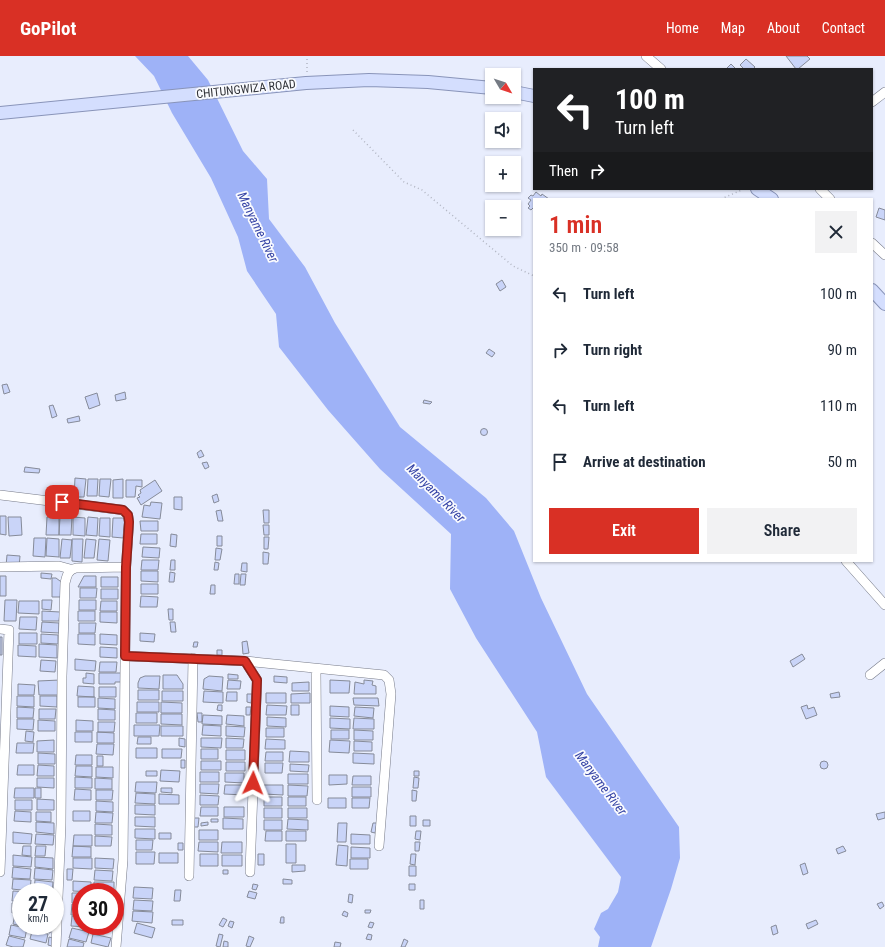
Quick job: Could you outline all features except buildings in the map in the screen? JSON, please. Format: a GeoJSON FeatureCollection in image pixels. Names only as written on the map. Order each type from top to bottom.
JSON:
{"type":"FeatureCollection","features":[{"type":"Feature","properties":{"kind":"main road","name":"CHITUNGWIZA ROAD"},"geometry":{"type":"LineString","coordinates":[[0,113],[306,83],[368,80],[428,82],[485,87]]}},
{"type":"Feature","properties":{"kind":"main road"},"geometry":{"type":"LineString","coordinates":[[521,93],[533,96]]}},
{"type":"Feature","properties":{"kind":"main road"},"geometry":{"type":"LineString","coordinates":[[758,190],[770,198]]}},
{"type":"Feature","properties":{"kind":"main road"},"geometry":{"type":"LineString","coordinates":[[873,291],[885,304]]}},
{"type":"Feature","properties":{"kind":"street"},"geometry":{"type":"LineString","coordinates":[[646,56],[660,68]]}},
{"type":"Feature","properties":{"kind":"street"},"geometry":{"type":"LineString","coordinates":[[873,101],[885,92]]}},
{"type":"Feature","properties":{"kind":"street"},"geometry":{"type":"LineString","coordinates":[[821,190],[829,198]]}},
{"type":"Feature","properties":{"kind":"street"},"geometry":{"type":"LineString","coordinates":[[873,244],[885,255]]}},
{"type":"Feature","properties":{"kind":"street"},"geometry":{"type":"LineString","coordinates":[[0,495],[123,510],[128,515],[129,522],[126,567],[123,860],[116,947]]}},
{"type":"Feature","properties":{"kind":"street"},"geometry":{"type":"LineString","coordinates":[[847,562],[885,604]]}},
{"type":"Feature","properties":{"kind":"street"},"geometry":{"type":"LineString","coordinates":[[0,567],[59,566],[70,570],[76,568],[126,567]]}},
{"type":"Feature","properties":{"kind":"street"},"geometry":{"type":"LineString","coordinates":[[56,947],[61,824],[62,676],[65,583],[67,574],[70,570]]}},
{"type":"Feature","properties":{"kind":"street"},"geometry":{"type":"LineString","coordinates":[[0,629],[9,630],[3,692],[0,872]]}},
{"type":"Feature","properties":{"kind":"street"},"geometry":{"type":"LineString","coordinates":[[125,656],[245,661],[384,675],[389,680],[391,694],[379,846]]}},
{"type":"Feature","properties":{"kind":"street"},"geometry":{"type":"LineString","coordinates":[[189,876],[193,658]]}},
{"type":"Feature","properties":{"kind":"street"},"geometry":{"type":"LineString","coordinates":[[245,661],[257,680],[250,872]]}},
{"type":"Feature","properties":{"kind":"street"},"geometry":{"type":"LineString","coordinates":[[870,675],[885,663]]}},
{"type":"Feature","properties":{"kind":"street"},"geometry":{"type":"LineString","coordinates":[[316,669],[317,800]]}},
{"type":"Feature","properties":{"kind":"path"},"geometry":{"type":"LineString","coordinates":[[306,83],[308,56]]}},
{"type":"Feature","properties":{"kind":"path"},"geometry":{"type":"LineString","coordinates":[[353,130],[404,182],[422,190],[514,266],[533,276]]}},
{"type":"Feature","properties":{"kind":"path"},"geometry":{"type":"LineString","coordinates":[[723,198],[742,190]]}},
{"type":"Feature","properties":{"kind":"water","name":"Manyame River"},"geometry":{"type":"Polygon","coordinates":[[[135,56],[188,56],[208,80],[243,151],[267,179],[269,219],[305,267],[335,323],[400,427],[486,498],[514,531],[541,598],[587,694],[679,827],[680,858],[651,947],[598,947],[600,937],[594,929],[601,913],[608,909],[618,892],[621,877],[546,777],[537,732],[476,638],[450,589],[451,534],[380,469],[328,410],[279,347],[276,314],[247,271],[238,237],[211,178],[172,113],[154,76],[135,56]]]}},
{"type":"Feature","properties":{"kind":"route"},"geometry":{"type":"LineString","coordinates":[[62,502],[123,510],[128,515],[125,656],[245,661],[257,680],[253,783]]}}]}
